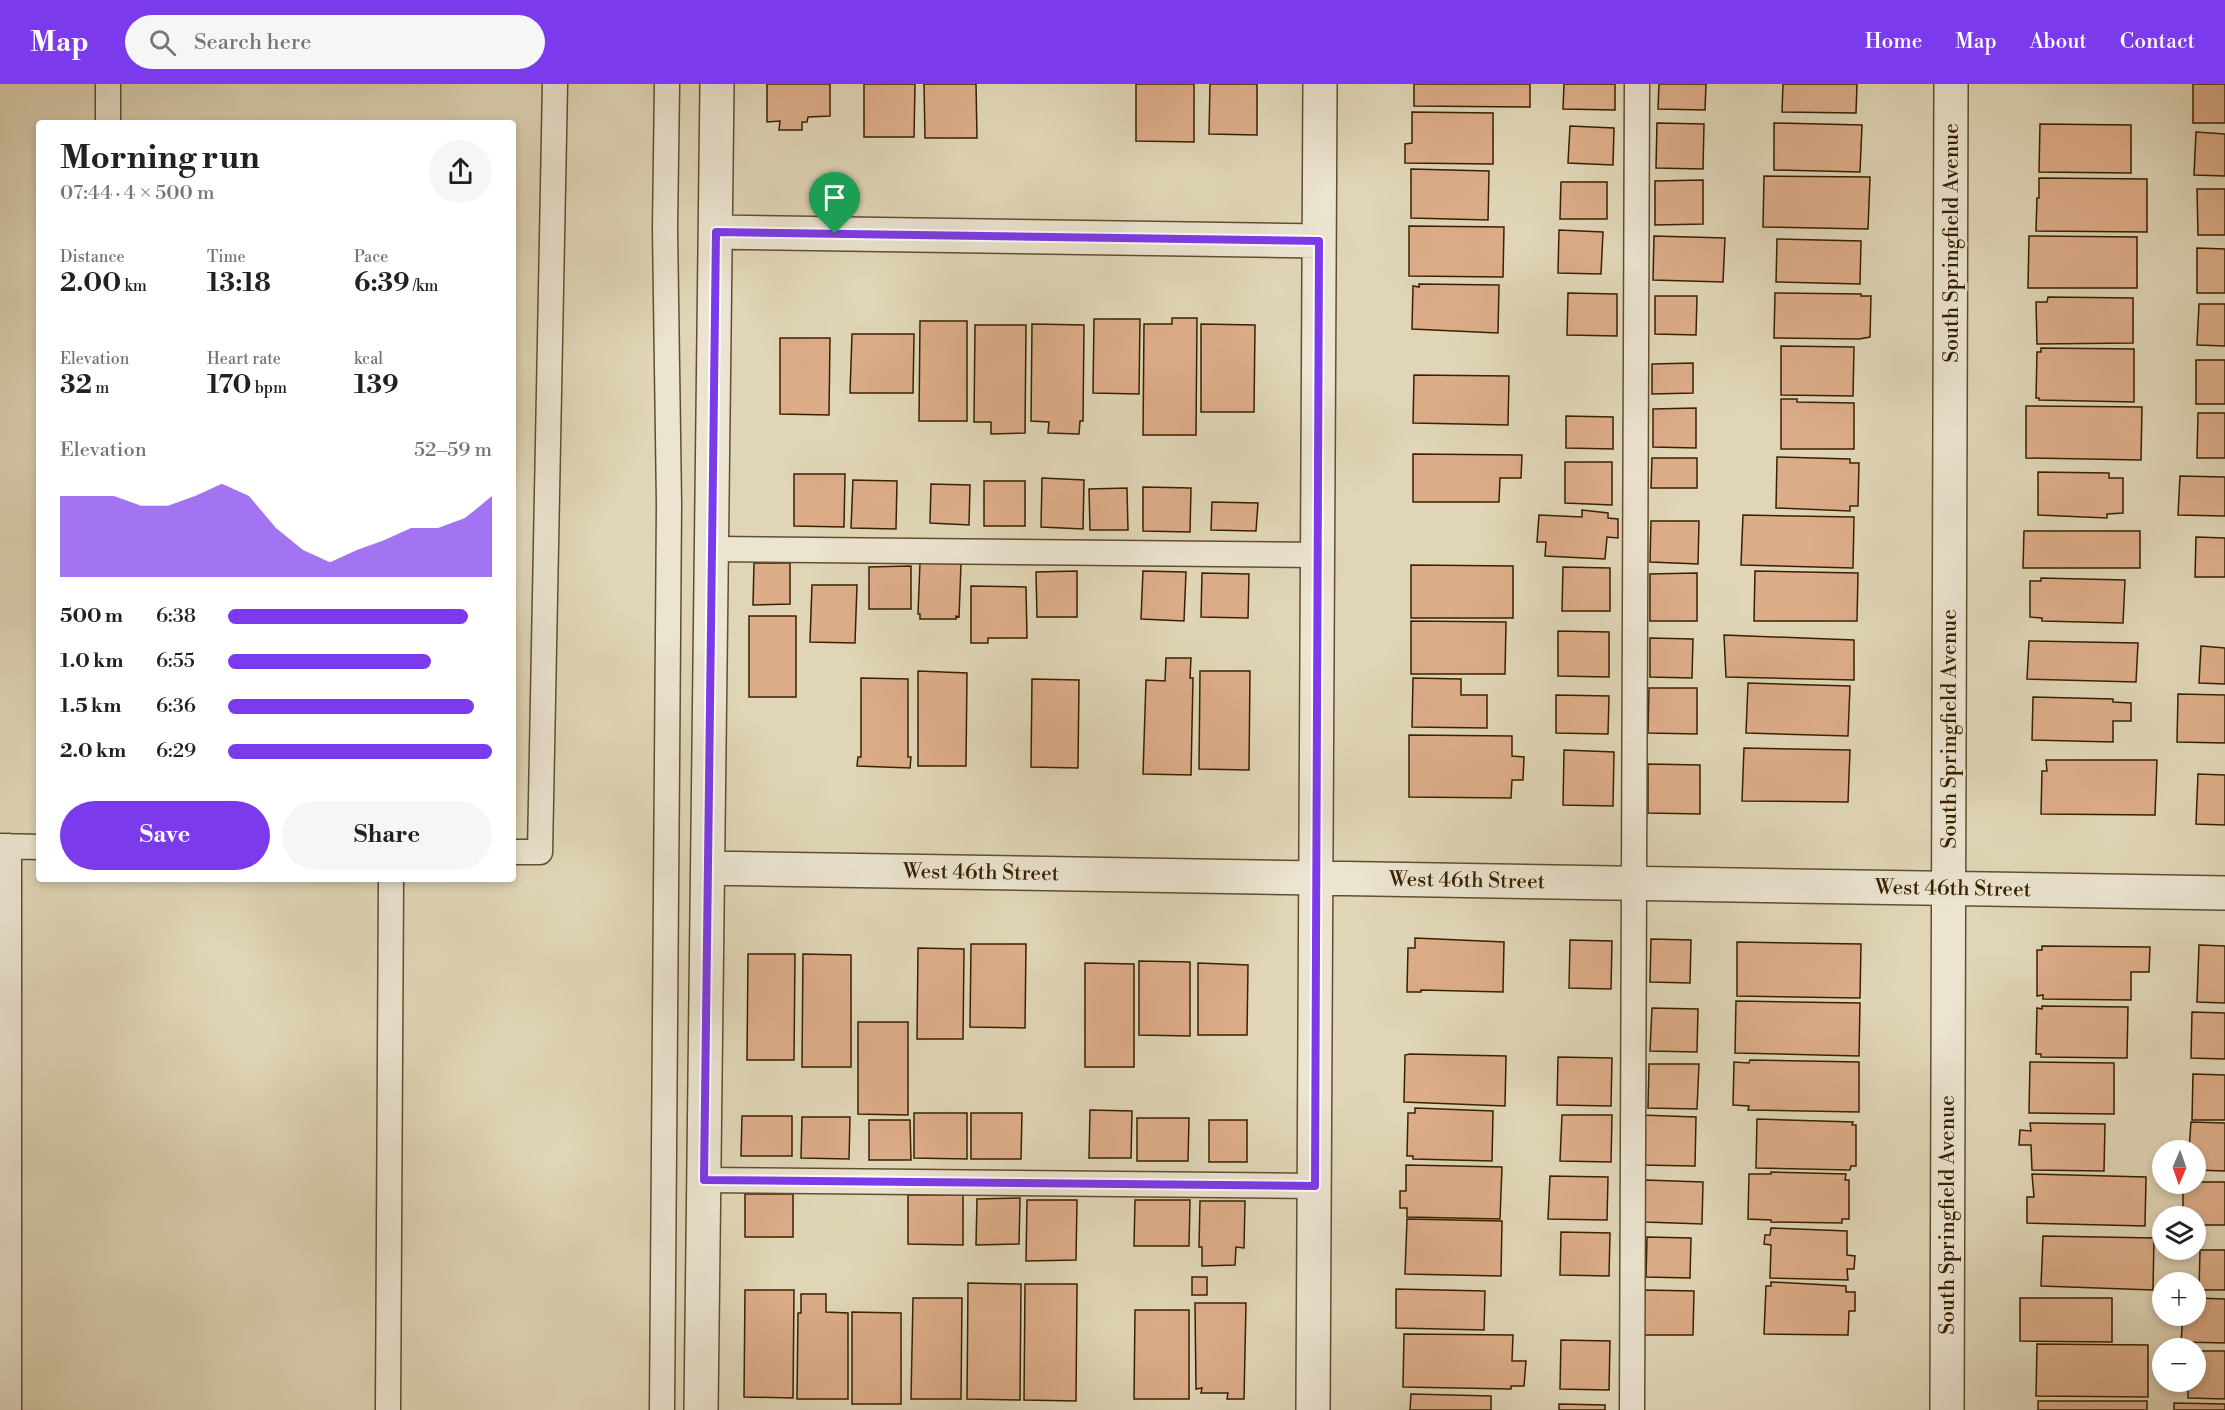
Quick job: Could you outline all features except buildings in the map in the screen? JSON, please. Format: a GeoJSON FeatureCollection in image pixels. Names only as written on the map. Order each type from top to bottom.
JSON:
{"type":"FeatureCollection","features":[{"type":"Feature","properties":{"kind":"street"},"geometry":{"type":"LineString","coordinates":[[701,1410],[717,84]]}},
{"type":"Feature","properties":{"kind":"street"},"geometry":{"type":"LineString","coordinates":[[1313,1410],[1320,84]]}},
{"type":"Feature","properties":{"kind":"street","name":"South Springfield Avenue"},"geometry":{"type":"LineString","coordinates":[[1947,1410],[1952,84]]}},
{"type":"Feature","properties":{"kind":"street"},"geometry":{"type":"LineString","coordinates":[[716,232],[1319,241]]}},
{"type":"Feature","properties":{"kind":"street","name":"West 46th Street"},"geometry":{"type":"LineString","coordinates":[[708,868],[2225,892]]}},
{"type":"Feature","properties":{"kind":"lane"},"geometry":{"type":"LineString","coordinates":[[108,84],[108,120]]}},
{"type":"Feature","properties":{"kind":"lane"},"geometry":{"type":"LineString","coordinates":[[516,852],[540,852],[555,84]]}},
{"type":"Feature","properties":{"kind":"lane"},"geometry":{"type":"LineString","coordinates":[[662,1410],[669,504],[665,229],[667,84]]}},
{"type":"Feature","properties":{"kind":"lane"},"geometry":{"type":"LineString","coordinates":[[1632,1410],[1637,84]]}},
{"type":"Feature","properties":{"kind":"lane"},"geometry":{"type":"LineString","coordinates":[[713,549],[1318,555]]}},
{"type":"Feature","properties":{"kind":"lane"},"geometry":{"type":"LineString","coordinates":[[9,1410],[4,846],[36,847]]}},
{"type":"Feature","properties":{"kind":"lane"},"geometry":{"type":"LineString","coordinates":[[388,1410],[391,882]]}},
{"type":"Feature","properties":{"kind":"lane"},"geometry":{"type":"LineString","coordinates":[[704,1180],[1315,1186]]}},
{"type":"Feature","properties":{"kind":"lane"},"geometry":{"type":"LineString","coordinates":[[0,1200],[9,1223]]}},
{"type":"Feature","properties":{"kind":"route"},"geometry":{"type":"LineString","coordinates":[[716,232],[835,234],[1319,241],[1315,1186],[704,1180],[716,232]]}}]}
